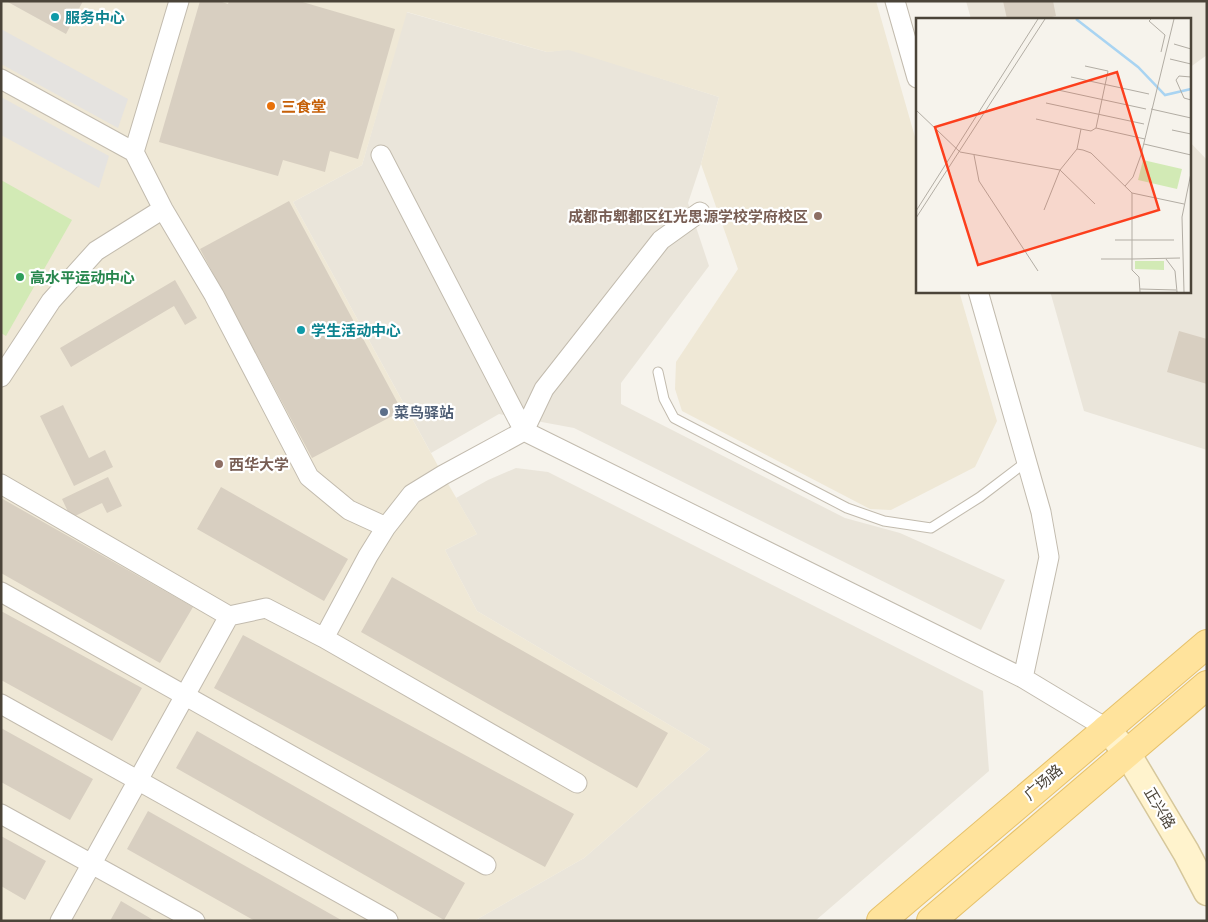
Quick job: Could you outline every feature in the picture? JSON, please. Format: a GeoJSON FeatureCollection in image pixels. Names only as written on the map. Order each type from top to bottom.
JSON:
{"type":"FeatureCollection","features":[{"type":"Feature","properties":{"kind":"main road","name":"广场路"},"geometry":{"type":"LineString","coordinates":[[881,921],[1207,644]]}},
{"type":"Feature","properties":{"kind":"main road"},"geometry":{"type":"LineString","coordinates":[[931,921],[1207,685]]}},
{"type":"Feature","properties":{"kind":"street"},"geometry":{"type":"LineString","coordinates":[[134,152],[179,1]]}},
{"type":"Feature","properties":{"kind":"street"},"geometry":{"type":"LineString","coordinates":[[895,1],[916,74]]}},
{"type":"Feature","properties":{"kind":"street"},"geometry":{"type":"LineString","coordinates":[[1,79],[134,152],[163,209],[214,295],[310,477],[349,510],[386,527]]}},
{"type":"Feature","properties":{"kind":"street"},"geometry":{"type":"LineString","coordinates":[[381,155],[524,431],[1023,678],[1106,728]]}},
{"type":"Feature","properties":{"kind":"street"},"geometry":{"type":"LineString","coordinates":[[1,377],[51,301],[96,251],[163,209]]}},
{"type":"Feature","properties":{"kind":"street"},"geometry":{"type":"LineString","coordinates":[[324,638],[368,556],[386,527],[412,494],[524,431],[544,389],[662,240],[700,212]]}},
{"type":"Feature","properties":{"kind":"street"},"geometry":{"type":"LineString","coordinates":[[978,292],[1041,512],[1049,557],[1023,678]]}},
{"type":"Feature","properties":{"kind":"street"},"geometry":{"type":"LineString","coordinates":[[1,484],[229,616],[266,608],[324,638],[577,782]]}},
{"type":"Feature","properties":{"kind":"street"},"geometry":{"type":"LineString","coordinates":[[1,592],[486,865]]}},
{"type":"Feature","properties":{"kind":"street"},"geometry":{"type":"LineString","coordinates":[[60,921],[229,616]]}},
{"type":"Feature","properties":{"kind":"street"},"geometry":{"type":"LineString","coordinates":[[1,704],[388,920]]}},
{"type":"Feature","properties":{"kind":"street","name":"正兴路"},"geometry":{"type":"LineString","coordinates":[[1106,728],[1127,753],[1186,852],[1207,892]]}},
{"type":"Feature","properties":{"kind":"street"},"geometry":{"type":"LineString","coordinates":[[1,814],[195,921]]}},
{"type":"Feature","properties":{"kind":"lane"},"geometry":{"type":"LineString","coordinates":[[658,372],[664,399],[674,418],[848,508],[884,521],[931,528],[980,497],[1027,462]]}},
{"type":"Feature","properties":{"kind":"shaded area","name":"西华大学"},"geometry":{"type":"Polygon","coordinates":[[[1,1],[876,1],[916,141],[916,292],[959,292],[997,421],[975,467],[891,510],[870,509],[682,411],[675,389],[676,362],[738,269],[701,164],[719,97],[569,50],[547,52],[407,12],[362,165],[293,202],[477,534],[445,550],[477,611],[710,749],[584,858],[474,921],[1,921],[1,1]]]}},
{"type":"Feature","properties":{"kind":"shaded area"},"geometry":{"type":"Polygon","coordinates":[[[966,1],[1207,1],[1207,55],[1190,67],[1190,18],[971,18],[966,1]]]}},
{"type":"Feature","properties":{"kind":"shaded area"},"geometry":{"type":"Polygon","coordinates":[[[406,12],[547,52],[569,49],[719,97],[701,164],[688,203],[709,266],[621,383],[621,404],[845,518],[900,533],[1005,580],[981,630],[574,428],[499,414],[431,453],[293,202],[362,165],[406,12]]]}},
{"type":"Feature","properties":{"kind":"shaded area"},"geometry":{"type":"Polygon","coordinates":[[[1,29],[128,99],[118,128],[1,64],[1,29]]]}},
{"type":"Feature","properties":{"kind":"shaded area"},"geometry":{"type":"Polygon","coordinates":[[[1,97],[109,156],[99,188],[1,135],[1,97]]]}},
{"type":"Feature","properties":{"kind":"shaded area"},"geometry":{"type":"Polygon","coordinates":[[[1190,142],[1207,160],[1207,450],[1084,411],[1050,292],[1190,292],[1190,142]]]}},
{"type":"Feature","properties":{"kind":"shaded area"},"geometry":{"type":"Polygon","coordinates":[[[516,468],[548,472],[983,691],[989,771],[815,921],[474,921],[584,858],[710,749],[477,611],[445,550],[477,534],[456,498],[488,480],[516,468]]]}},
{"type":"Feature","properties":{"kind":"green space","name":"高水平运动中心"},"geometry":{"type":"Polygon","coordinates":[[[1,180],[72,220],[6,336],[1,333],[1,180]]]}},
{"type":"Feature","properties":{"kind":"building","name":"服务中心"},"geometry":{"type":"Polygon","coordinates":[[[6,1],[83,1],[66,34],[6,1]]]}},
{"type":"Feature","properties":{"kind":"building","name":"三食堂"},"geometry":{"type":"Polygon","coordinates":[[[200,1],[219,1],[228,4],[229,1],[299,1],[395,29],[358,159],[330,151],[325,172],[283,160],[278,176],[159,142],[200,1]]]}},
{"type":"Feature","properties":{"kind":"building"},"geometry":{"type":"Polygon","coordinates":[[[1003,1],[1053,1],[1056,16],[1047,18],[1007,18],[1003,1]]]}},
{"type":"Feature","properties":{"kind":"building","name":"学生活动中心"},"geometry":{"type":"Polygon","coordinates":[[[289,201],[402,411],[312,458],[200,249],[289,201]]]}},
{"type":"Feature","properties":{"kind":"building"},"geometry":{"type":"Polygon","coordinates":[[[175,280],[197,318],[185,325],[174,306],[71,367],[60,348],[175,280]]]}},
{"type":"Feature","properties":{"kind":"building"},"geometry":{"type":"Polygon","coordinates":[[[1179,331],[1207,339],[1207,384],[1167,372],[1179,331]]]}},
{"type":"Feature","properties":{"kind":"building"},"geometry":{"type":"Polygon","coordinates":[[[63,405],[89,458],[105,450],[113,467],[74,486],[40,416],[63,405]]]}},
{"type":"Feature","properties":{"kind":"building"},"geometry":{"type":"Polygon","coordinates":[[[108,477],[122,506],[107,513],[102,503],[71,518],[62,499],[108,477]]]}},
{"type":"Feature","properties":{"kind":"building"},"geometry":{"type":"Polygon","coordinates":[[[221,487],[348,559],[324,601],[197,529],[221,487]]]}},
{"type":"Feature","properties":{"kind":"building"},"geometry":{"type":"Polygon","coordinates":[[[1,498],[193,607],[160,663],[1,573],[1,498]]]}},
{"type":"Feature","properties":{"kind":"building"},"geometry":{"type":"Polygon","coordinates":[[[392,577],[668,733],[637,788],[361,632],[392,577]]]}},
{"type":"Feature","properties":{"kind":"building"},"geometry":{"type":"Polygon","coordinates":[[[1,611],[142,688],[112,741],[1,680],[1,611]]]}},
{"type":"Feature","properties":{"kind":"building"},"geometry":{"type":"Polygon","coordinates":[[[243,635],[574,814],[545,867],[214,688],[243,635]]]}},
{"type":"Feature","properties":{"kind":"building"},"geometry":{"type":"Polygon","coordinates":[[[1,728],[93,779],[70,820],[1,782],[1,728]]]}},
{"type":"Feature","properties":{"kind":"building"},"geometry":{"type":"Polygon","coordinates":[[[197,731],[465,883],[444,920],[176,768],[197,731]]]}},
{"type":"Feature","properties":{"kind":"building"},"geometry":{"type":"Polygon","coordinates":[[[148,811],[343,921],[255,921],[127,849],[148,811]]]}},
{"type":"Feature","properties":{"kind":"building"},"geometry":{"type":"Polygon","coordinates":[[[1,836],[46,861],[25,900],[1,886],[1,836]]]}},
{"type":"Feature","properties":{"kind":"building"},"geometry":{"type":"Polygon","coordinates":[[[121,901],[155,921],[110,921],[121,901]]]}},
{"type":"Feature","properties":{"kind":"place","name":"服务中心"},"geometry":{"type":"Point","coordinates":[55,17]}},
{"type":"Feature","properties":{"kind":"place","name":"三食堂"},"geometry":{"type":"Point","coordinates":[271,106]}},
{"type":"Feature","properties":{"kind":"place","name":"成都市郫都区红光思源学校学府校区"},"geometry":{"type":"Point","coordinates":[818,216]}},
{"type":"Feature","properties":{"kind":"place","name":"高水平运动中心"},"geometry":{"type":"Point","coordinates":[20,277]}},
{"type":"Feature","properties":{"kind":"place","name":"学生活动中心"},"geometry":{"type":"Point","coordinates":[301,330]}},
{"type":"Feature","properties":{"kind":"place","name":"菜鸟驿站"},"geometry":{"type":"Point","coordinates":[384,412]}},
{"type":"Feature","properties":{"kind":"place","name":"西华大学"},"geometry":{"type":"Point","coordinates":[219,464]}}]}
